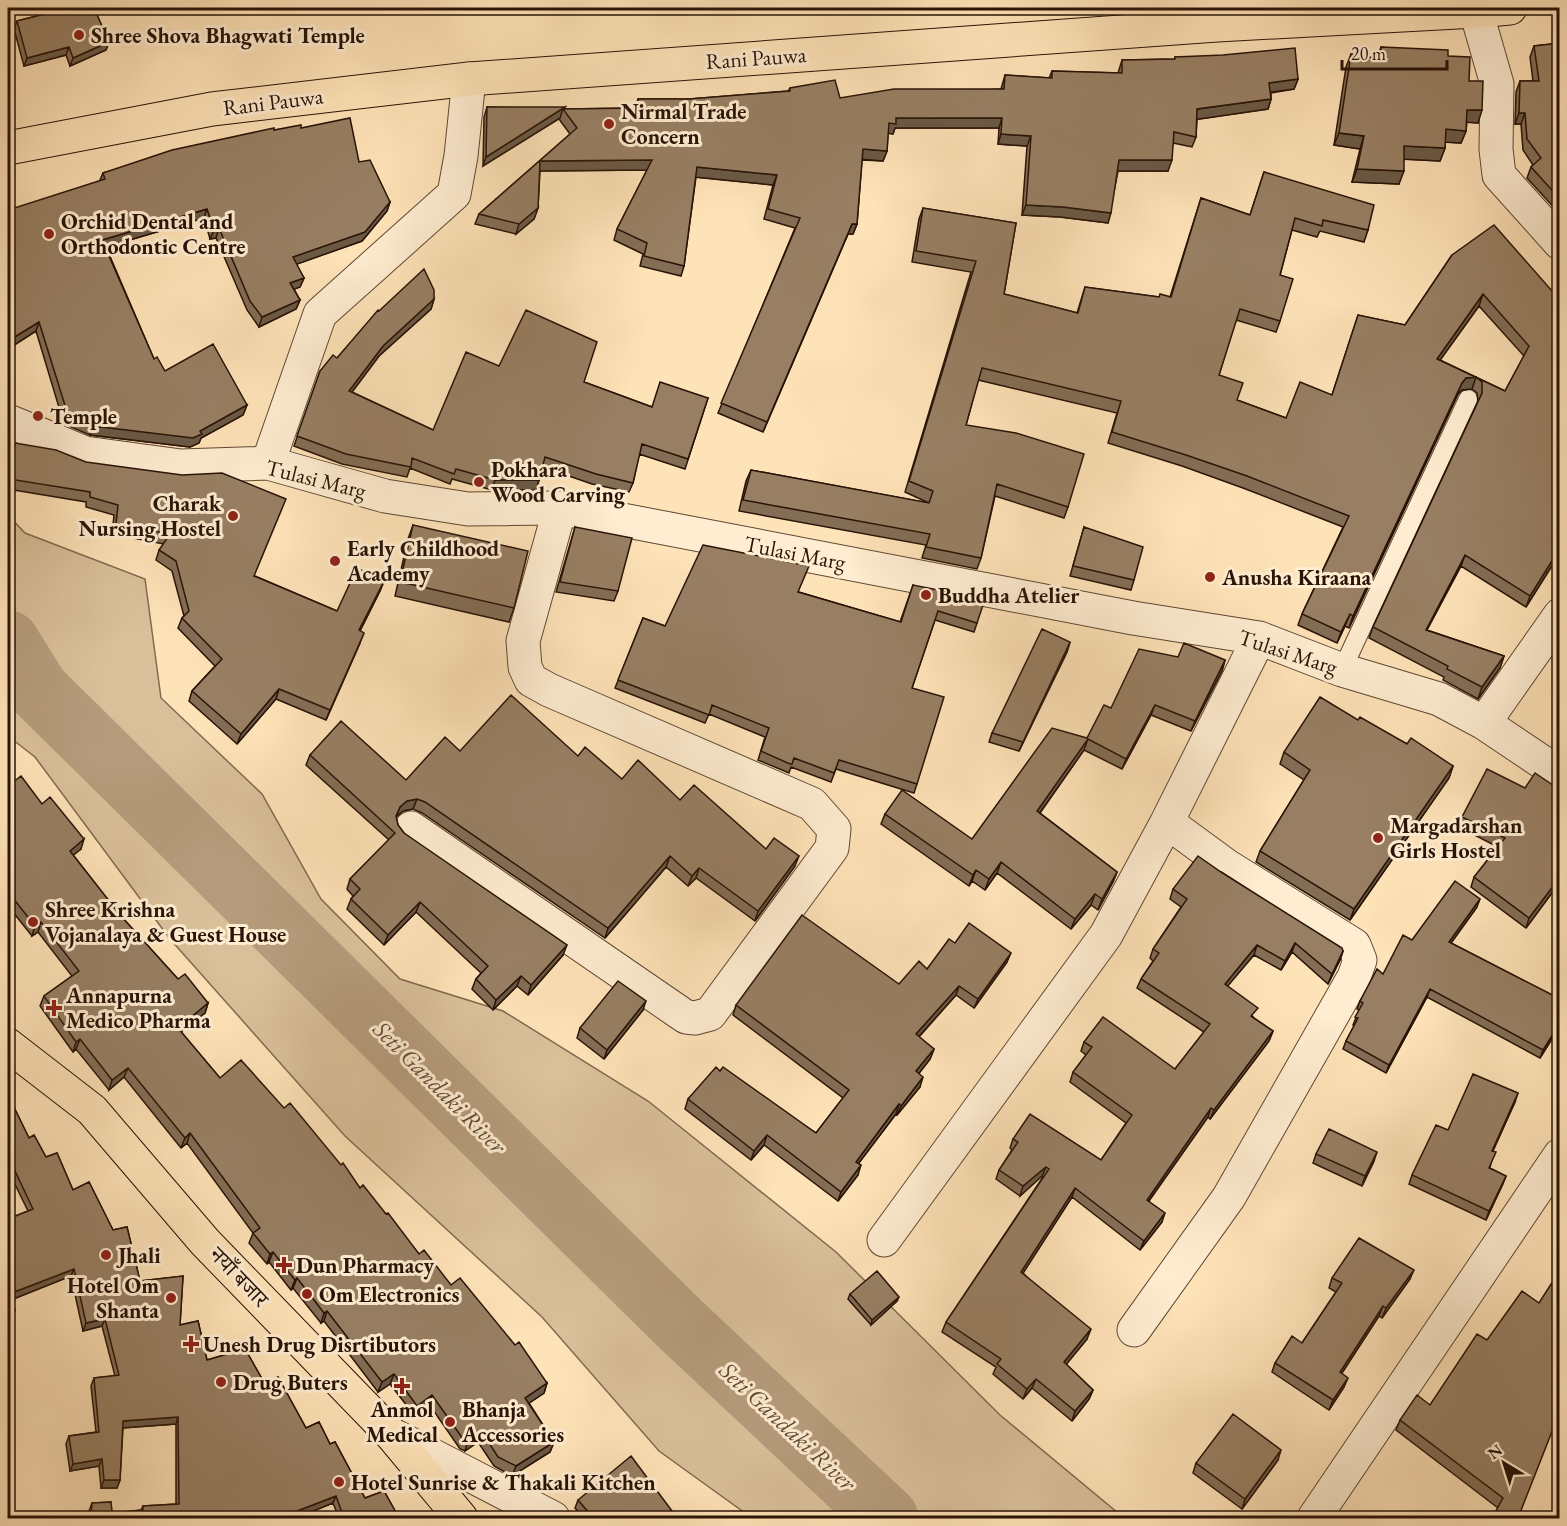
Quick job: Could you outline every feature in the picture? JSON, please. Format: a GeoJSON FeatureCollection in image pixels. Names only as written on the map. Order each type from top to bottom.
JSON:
{"type":"FeatureCollection","features":[{"type":"Feature","properties":{"kind":"main road","name":"Rani Pauwa"},"geometry":{"type":"LineString","coordinates":[[8,148],[212,110],[469,79],[1216,25],[1510,8]]}},
{"type":"Feature","properties":{"kind":"main road","name":"नयाँ बजार"},"geometry":{"type":"LineString","coordinates":[[8,1045],[92,1110],[205,1242],[391,1434],[461,1518]]}},
{"type":"Feature","properties":{"kind":"street"},"geometry":{"type":"LineString","coordinates":[[1476,11],[1497,84],[1496,149],[1499,175],[1560,243]]}},
{"type":"Feature","properties":{"kind":"street"},"geometry":{"type":"LineString","coordinates":[[268,463],[320,314],[454,194],[461,156],[469,79]]}},
{"type":"Feature","properties":{"kind":"street","name":"Tulasi Marg"},"geometry":{"type":"LineString","coordinates":[[8,421],[85,453],[181,466],[268,463],[385,496],[468,509],[560,508],[1134,618],[1259,638],[1342,670],[1439,699],[1484,723],[1560,774]]}},
{"type":"Feature","properties":{"kind":"street"},"geometry":{"type":"LineString","coordinates":[[411,828],[686,1017],[694,1018],[711,1014],[832,848],[834,829],[812,804],[549,690],[531,680],[525,667],[523,641],[560,508]]}},
{"type":"Feature","properties":{"kind":"street"},"geometry":{"type":"LineString","coordinates":[[1484,723],[1560,615]]}},
{"type":"Feature","properties":{"kind":"street"},"geometry":{"type":"LineString","coordinates":[[884,1240],[1106,935],[1167,822],[1259,638]]}},
{"type":"Feature","properties":{"kind":"street"},"geometry":{"type":"LineString","coordinates":[[1134,1330],[1229,1197],[1354,977],[1360,960],[1354,945],[1227,866],[1167,822]]}},
{"type":"Feature","properties":{"kind":"street"},"geometry":{"type":"LineString","coordinates":[[1314,1518],[1560,1155]]}},
{"type":"Feature","properties":{"kind":"street"},"geometry":{"type":"LineString","coordinates":[[391,1434],[553,1518]]}},
{"type":"Feature","properties":{"kind":"lane"},"geometry":{"type":"LineString","coordinates":[[1342,670],[1468,399]]}},
{"type":"Feature","properties":{"kind":"shaded area"},"geometry":{"type":"Polygon","coordinates":[[[8,515],[25,533],[145,579],[161,698],[262,794],[321,899],[400,979],[503,1011],[648,1101],[836,1252],[1000,1415],[1124,1518],[752,1518],[659,1451],[542,1317],[345,1136],[170,939],[35,757],[8,736],[8,515]]]}},
{"type":"Feature","properties":{"kind":"building"},"geometry":{"type":"Polygon","coordinates":[[[51,8],[94,8],[109,42],[73,58],[69,47],[27,58],[17,21],[53,12],[51,8]]]}},
{"type":"Feature","properties":{"kind":"building"},"geometry":{"type":"Polygon","coordinates":[[[1560,43],[1560,199],[1531,167],[1541,158],[1527,139],[1525,113],[1519,113],[1520,81],[1539,81],[1534,46],[1560,43]]]}},
{"type":"Feature","properties":{"kind":"building"},"geometry":{"type":"Polygon","coordinates":[[[1381,47],[1448,50],[1448,56],[1470,57],[1469,81],[1483,81],[1482,110],[1467,110],[1466,131],[1446,129],[1445,148],[1404,146],[1404,171],[1357,169],[1364,136],[1339,133],[1351,54],[1381,59],[1381,47]]]}},
{"type":"Feature","properties":{"kind":"building"},"geometry":{"type":"Polygon","coordinates":[[[1295,48],[1298,79],[1269,83],[1271,99],[1197,109],[1196,137],[1174,132],[1172,160],[1119,160],[1111,213],[1026,205],[1031,136],[1001,134],[1002,118],[896,118],[896,124],[889,123],[887,151],[863,149],[857,224],[852,224],[767,422],[721,403],[800,218],[768,209],[777,175],[697,167],[684,266],[644,256],[647,243],[617,229],[652,160],[540,161],[538,208],[519,224],[479,214],[577,128],[563,109],[638,108],[638,99],[689,99],[790,91],[790,88],[835,80],[840,98],[894,89],[1004,89],[1005,75],[1052,78],[1052,71],[1122,73],[1122,60],[1175,59],[1175,57],[1295,48]]]}},
{"type":"Feature","properties":{"kind":"building"},"geometry":{"type":"Polygon","coordinates":[[[487,107],[565,107],[486,157],[487,107]]]}},
{"type":"Feature","properties":{"kind":"building"},"geometry":{"type":"Polygon","coordinates":[[[350,118],[359,162],[370,160],[390,202],[365,232],[293,257],[304,278],[290,283],[300,300],[262,317],[250,301],[219,228],[214,230],[207,209],[102,240],[154,359],[157,357],[165,371],[213,344],[247,405],[200,431],[202,434],[193,438],[93,426],[68,415],[39,322],[8,341],[8,210],[105,179],[103,173],[172,150],[274,128],[274,130],[301,125],[301,128],[350,118]]]}},
{"type":"Feature","properties":{"kind":"building"},"geometry":{"type":"Polygon","coordinates":[[[1264,172],[1374,205],[1368,230],[1323,220],[1322,226],[1295,218],[1280,275],[1293,279],[1280,321],[1240,309],[1219,375],[1243,383],[1237,400],[1286,418],[1300,382],[1332,395],[1358,315],[1405,325],[1452,255],[1494,225],[1560,300],[1560,548],[1530,596],[1465,555],[1426,630],[1504,656],[1482,687],[1447,669],[1448,666],[1373,627],[1482,393],[1482,382],[1477,378],[1505,391],[1529,346],[1483,294],[1437,359],[1475,377],[1466,378],[1462,383],[1353,616],[1350,614],[1341,632],[1302,614],[1349,516],[1247,476],[1112,432],[1121,401],[982,368],[966,425],[1016,433],[1084,454],[1068,507],[997,484],[981,558],[926,547],[930,534],[743,500],[751,470],[929,503],[933,491],[909,481],[976,261],[916,251],[923,208],[1016,223],[1004,294],[1078,313],[1085,287],[1171,297],[1201,198],[1250,215],[1264,172]]]}},
{"type":"Feature","properties":{"kind":"building"},"geometry":{"type":"Polygon","coordinates":[[[424,269],[434,290],[434,299],[383,346],[349,391],[433,430],[466,352],[499,366],[526,310],[597,342],[584,382],[652,407],[660,382],[708,398],[688,459],[642,444],[633,483],[596,474],[545,457],[539,480],[495,480],[456,469],[454,474],[412,458],[411,467],[346,454],[297,436],[320,371],[333,355],[337,358],[378,310],[424,269]]]}},
{"type":"Feature","properties":{"kind":"building"},"geometry":{"type":"Polygon","coordinates":[[[15,443],[56,450],[86,462],[182,475],[222,473],[286,499],[254,576],[337,611],[357,568],[384,581],[359,630],[364,633],[330,710],[279,689],[241,734],[192,691],[222,659],[182,618],[189,611],[176,561],[159,550],[170,534],[116,524],[118,505],[90,497],[90,492],[9,479],[15,443]]]}},
{"type":"Feature","properties":{"kind":"building"},"geometry":{"type":"Polygon","coordinates":[[[413,525],[528,551],[514,608],[400,582],[413,525]]]}},
{"type":"Feature","properties":{"kind":"building"},"geometry":{"type":"Polygon","coordinates":[[[575,527],[632,538],[618,591],[560,582],[575,527]]]}},
{"type":"Feature","properties":{"kind":"building"},"geometry":{"type":"Polygon","coordinates":[[[1084,527],[1143,547],[1134,580],[1073,566],[1084,527]]]}},
{"type":"Feature","properties":{"kind":"building"},"geometry":{"type":"Polygon","coordinates":[[[703,545],[809,566],[798,592],[901,622],[913,585],[985,599],[977,623],[938,611],[912,688],[944,697],[917,784],[839,760],[834,773],[794,758],[790,764],[761,751],[769,728],[712,705],[709,715],[618,680],[643,618],[665,626],[703,545]]]}},
{"type":"Feature","properties":{"kind":"building"},"geometry":{"type":"Polygon","coordinates":[[[1042,629],[1070,642],[1023,742],[992,733],[1042,629]]]}},
{"type":"Feature","properties":{"kind":"building"},"geometry":{"type":"Polygon","coordinates":[[[1184,643],[1225,660],[1195,721],[1155,705],[1126,759],[1088,739],[1037,811],[1117,872],[1102,899],[1095,894],[1075,919],[1001,862],[989,879],[976,870],[973,875],[885,814],[902,790],[972,839],[1052,728],[1087,738],[1104,705],[1111,708],[1139,649],[1178,657],[1184,643]]]}},
{"type":"Feature","properties":{"kind":"building"},"geometry":{"type":"Polygon","coordinates":[[[511,695],[578,756],[585,747],[622,779],[638,760],[680,800],[694,785],[766,849],[774,838],[799,856],[758,911],[699,868],[692,876],[670,856],[608,928],[425,802],[417,799],[407,801],[400,807],[396,816],[398,825],[404,833],[567,945],[531,985],[521,976],[496,1000],[476,979],[488,966],[420,902],[388,935],[351,899],[360,889],[350,879],[395,833],[310,755],[341,721],[406,780],[445,737],[460,751],[511,695]]]}},
{"type":"Feature","properties":{"kind":"building"},"geometry":{"type":"Polygon","coordinates":[[[1320,697],[1358,720],[1360,717],[1407,744],[1411,738],[1453,766],[1354,909],[1260,851],[1310,770],[1284,752],[1320,697]]]}},
{"type":"Feature","properties":{"kind":"building"},"geometry":{"type":"Polygon","coordinates":[[[1487,769],[1525,788],[1535,773],[1560,790],[1560,877],[1529,918],[1474,877],[1505,838],[1462,817],[1487,769]]]}},
{"type":"Feature","properties":{"kind":"building"},"geometry":{"type":"Polygon","coordinates":[[[21,776],[42,804],[50,797],[84,839],[70,851],[120,915],[178,979],[185,974],[208,1003],[178,1028],[220,1078],[241,1060],[284,1108],[290,1103],[341,1165],[343,1163],[360,1188],[363,1185],[386,1214],[388,1213],[419,1254],[424,1250],[451,1285],[460,1278],[515,1345],[519,1342],[547,1383],[525,1398],[554,1442],[516,1466],[498,1457],[482,1432],[468,1441],[463,1439],[432,1395],[417,1406],[394,1374],[382,1382],[327,1311],[324,1313],[297,1278],[295,1280],[273,1252],[270,1254],[253,1233],[260,1228],[190,1133],[185,1138],[128,1068],[112,1080],[80,1039],[76,1042],[44,996],[79,971],[41,922],[35,926],[13,898],[8,902],[8,786],[21,776]]]}},
{"type":"Feature","properties":{"kind":"building"},"geometry":{"type":"Polygon","coordinates":[[[1198,856],[1342,948],[1343,951],[1332,974],[1295,943],[1285,961],[1257,945],[1225,984],[1258,1008],[1251,1016],[1273,1031],[1214,1110],[1211,1108],[1147,1200],[1165,1213],[1144,1241],[1075,1188],[1021,1272],[1091,1329],[1064,1362],[1093,1390],[1075,1411],[1036,1379],[1027,1389],[997,1364],[1001,1359],[946,1322],[1049,1169],[1046,1167],[1023,1186],[999,1170],[1018,1142],[1013,1139],[1030,1114],[1101,1160],[1132,1115],[1073,1072],[1092,1047],[1084,1042],[1103,1017],[1175,1069],[1210,1024],[1141,979],[1159,953],[1153,949],[1187,899],[1173,889],[1198,856]]]}},
{"type":"Feature","properties":{"kind":"building"},"geometry":{"type":"Polygon","coordinates":[[[1455,881],[1480,899],[1449,942],[1560,999],[1560,1023],[1543,1050],[1430,989],[1389,1065],[1346,1041],[1358,1018],[1355,1017],[1363,1003],[1360,1001],[1377,969],[1383,974],[1403,935],[1412,940],[1455,881]]]}},
{"type":"Feature","properties":{"kind":"building"},"geometry":{"type":"Polygon","coordinates":[[[802,915],[899,984],[919,961],[927,969],[949,939],[955,943],[969,923],[1011,953],[978,999],[959,986],[916,1034],[934,1049],[916,1071],[923,1077],[901,1106],[899,1104],[856,1162],[861,1165],[841,1192],[767,1135],[754,1151],[688,1099],[716,1067],[720,1071],[723,1067],[816,1133],[849,1090],[736,1005],[802,915]]]}},
{"type":"Feature","properties":{"kind":"building"},"geometry":{"type":"Polygon","coordinates":[[[618,981],[646,1001],[607,1050],[580,1028],[618,981]]]}},
{"type":"Feature","properties":{"kind":"building"},"geometry":{"type":"Polygon","coordinates":[[[1473,1074],[1518,1093],[1492,1151],[1496,1152],[1489,1168],[1506,1176],[1489,1211],[1412,1175],[1436,1125],[1448,1130],[1473,1074]]]}},
{"type":"Feature","properties":{"kind":"building"},"geometry":{"type":"Polygon","coordinates":[[[8,1095],[29,1138],[34,1135],[46,1157],[57,1153],[73,1190],[89,1182],[113,1230],[127,1227],[140,1281],[183,1276],[180,1325],[198,1321],[207,1360],[245,1349],[265,1384],[278,1377],[306,1428],[319,1422],[330,1444],[335,1442],[365,1498],[384,1491],[399,1518],[344,1518],[336,1496],[279,1518],[80,1518],[80,1515],[91,1514],[92,1503],[111,1502],[112,1513],[143,1510],[143,1506],[179,1504],[178,1417],[123,1421],[120,1480],[104,1480],[102,1459],[73,1464],[69,1436],[99,1432],[94,1378],[119,1375],[105,1319],[86,1323],[74,1269],[9,1294],[15,1310],[8,1312],[8,1219],[33,1209],[8,1156],[8,1095]]]}},
{"type":"Feature","properties":{"kind":"building"},"geometry":{"type":"Polygon","coordinates":[[[1329,1129],[1377,1152],[1365,1176],[1316,1154],[1329,1129]]]}},
{"type":"Feature","properties":{"kind":"building"},"geometry":{"type":"Polygon","coordinates":[[[1359,1238],[1414,1270],[1386,1308],[1383,1306],[1340,1372],[1348,1378],[1333,1400],[1275,1363],[1292,1336],[1302,1343],[1342,1283],[1332,1278],[1359,1238]]]}},
{"type":"Feature","properties":{"kind":"building"},"geometry":{"type":"Polygon","coordinates":[[[1560,1270],[1560,1411],[1518,1518],[1492,1518],[1503,1498],[1400,1420],[1417,1395],[1430,1405],[1477,1334],[1487,1340],[1522,1291],[1539,1303],[1560,1270]]]}},
{"type":"Feature","properties":{"kind":"building"},"geometry":{"type":"Polygon","coordinates":[[[877,1271],[899,1297],[872,1320],[850,1294],[877,1271]]]}},
{"type":"Feature","properties":{"kind":"building"},"geometry":{"type":"Polygon","coordinates":[[[1233,1414],[1281,1450],[1245,1499],[1196,1463],[1233,1414]]]}},
{"type":"Feature","properties":{"kind":"building"},"geometry":{"type":"Polygon","coordinates":[[[631,1456],[675,1515],[672,1518],[585,1518],[590,1514],[578,1500],[631,1456]]]}},
{"type":"Feature","properties":{"kind":"waterway","name":"Seti Gandaki River"},"geometry":{"type":"LineString","coordinates":[[8,642],[38,690],[679,1323],[887,1518]]}},
{"type":"Feature","properties":{"kind":"place","name":"Shree Shova Bhagwati Temple"},"geometry":{"type":"Point","coordinates":[79,35]}},
{"type":"Feature","properties":{"kind":"place","name":"Nirmal Trade Concern"},"geometry":{"type":"Point","coordinates":[609,124]}},
{"type":"Feature","properties":{"kind":"place","name":"Orchid Dental and Orthodontic Centre"},"geometry":{"type":"Point","coordinates":[49,234]}},
{"type":"Feature","properties":{"kind":"place","name":"Temple"},"geometry":{"type":"Point","coordinates":[38,416]}},
{"type":"Feature","properties":{"kind":"place","name":"Pokhara Wood Carving"},"geometry":{"type":"Point","coordinates":[479,482]}},
{"type":"Feature","properties":{"kind":"place","name":"Charak Nursing Hostel"},"geometry":{"type":"Point","coordinates":[233,516]}},
{"type":"Feature","properties":{"kind":"place","name":"Early Childhood Academy"},"geometry":{"type":"Point","coordinates":[335,561]}},
{"type":"Feature","properties":{"kind":"place","name":"Anusha Kiraana"},"geometry":{"type":"Point","coordinates":[1210,577]}},
{"type":"Feature","properties":{"kind":"place","name":"Buddha Atelier"},"geometry":{"type":"Point","coordinates":[926,595]}},
{"type":"Feature","properties":{"kind":"place","name":"Margadarshan Girls Hostel"},"geometry":{"type":"Point","coordinates":[1378,838]}},
{"type":"Feature","properties":{"kind":"place","name":"Shree Krishna Vojanalaya & Guest House"},"geometry":{"type":"Point","coordinates":[33,922]}},
{"type":"Feature","properties":{"kind":"place","name":"Annapurna Medico Pharma"},"geometry":{"type":"Point","coordinates":[54,1008]}},
{"type":"Feature","properties":{"kind":"place","name":"Jhali"},"geometry":{"type":"Point","coordinates":[106,1255]}},
{"type":"Feature","properties":{"kind":"place","name":"Dun Pharmacy"},"geometry":{"type":"Point","coordinates":[284,1265]}},
{"type":"Feature","properties":{"kind":"place","name":"Om Electronics"},"geometry":{"type":"Point","coordinates":[307,1294]}},
{"type":"Feature","properties":{"kind":"place","name":"Hotel Om Shanta"},"geometry":{"type":"Point","coordinates":[171,1298]}},
{"type":"Feature","properties":{"kind":"place","name":"Unesh Drug Disrtibutors"},"geometry":{"type":"Point","coordinates":[191,1344]}},
{"type":"Feature","properties":{"kind":"place","name":"Drug Buters"},"geometry":{"type":"Point","coordinates":[221,1382]}},
{"type":"Feature","properties":{"kind":"place","name":"Anmol Medical"},"geometry":{"type":"Point","coordinates":[402,1386]}},
{"type":"Feature","properties":{"kind":"place","name":"Bhanja Accessories"},"geometry":{"type":"Point","coordinates":[450,1422]}},
{"type":"Feature","properties":{"kind":"place","name":"Hotel Sunrise & Thakali Kitchen"},"geometry":{"type":"Point","coordinates":[339,1482]}}]}
